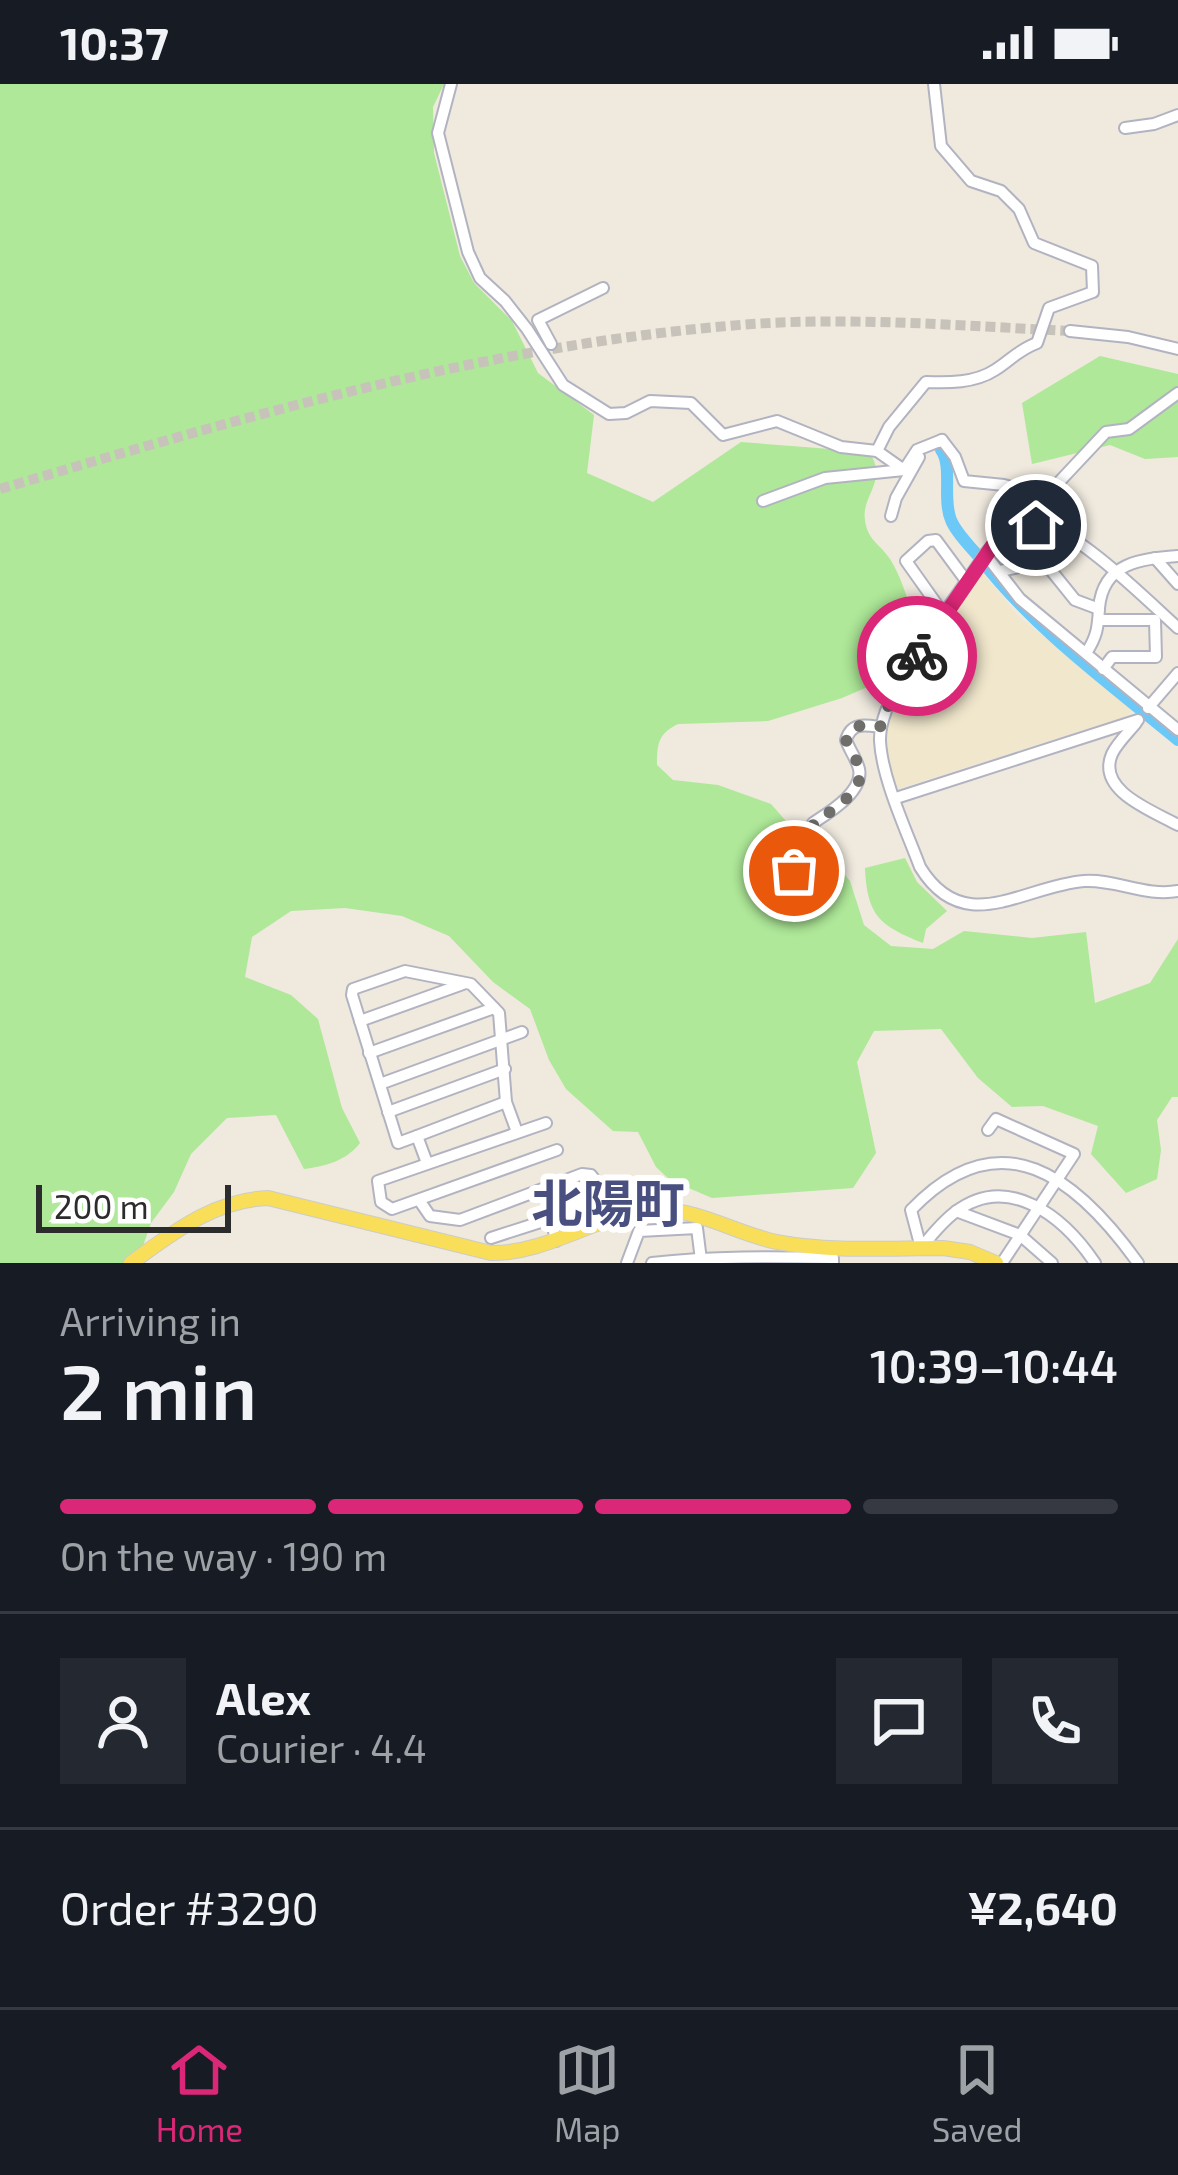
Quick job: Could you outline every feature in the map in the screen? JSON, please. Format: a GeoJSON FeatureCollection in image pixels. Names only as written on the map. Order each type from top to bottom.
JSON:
{"type":"FeatureCollection","features":[{"type":"Feature","properties":{"kind":"main road"},"geometry":{"type":"LineString","coordinates":[[131,1263],[190,1222],[239,1199],[291,1203],[524,1251],[635,1213],[660,1210],[684,1212],[785,1244],[921,1248],[999,1263]]}},
{"type":"Feature","properties":{"kind":"street"},"geometry":{"type":"LineString","coordinates":[[451,84],[438,133],[468,253],[480,278],[506,301],[563,385],[609,414],[650,401],[680,400],[692,403],[723,435],[777,421],[841,447],[877,452],[904,470]]}},
{"type":"Feature","properties":{"kind":"street"},"geometry":{"type":"LineString","coordinates":[[877,452],[890,427],[926,382],[957,383],[993,372],[1014,351],[1037,343],[1049,308],[1093,292],[1092,266],[1034,243],[1019,209],[1001,191],[970,181],[941,146],[934,84]]}},
{"type":"Feature","properties":{"kind":"street"},"geometry":{"type":"LineString","coordinates":[[1125,128],[1178,115]]}},
{"type":"Feature","properties":{"kind":"street"},"geometry":{"type":"LineString","coordinates":[[551,344],[538,320],[603,287]]}},
{"type":"Feature","properties":{"kind":"street"},"geometry":{"type":"LineString","coordinates":[[1070,331],[1178,349]]}},
{"type":"Feature","properties":{"kind":"street"},"geometry":{"type":"LineString","coordinates":[[942,440],[964,481],[1004,484],[1045,496],[1106,432],[1129,429],[1178,393]]}},
{"type":"Feature","properties":{"kind":"street"},"geometry":{"type":"LineString","coordinates":[[904,470],[917,450],[942,440]]}},
{"type":"Feature","properties":{"kind":"street"},"geometry":{"type":"LineString","coordinates":[[891,516],[918,458],[942,440]]}},
{"type":"Feature","properties":{"kind":"street"},"geometry":{"type":"LineString","coordinates":[[763,501],[825,478],[904,470]]}},
{"type":"Feature","properties":{"kind":"street"},"geometry":{"type":"LineString","coordinates":[[1178,628],[1070,536],[1047,526],[1018,528],[998,538],[982,558],[891,699],[880,727],[881,753],[896,798],[927,878],[944,894],[988,906],[1086,881],[1158,893],[1178,891]]}},
{"type":"Feature","properties":{"kind":"street"},"geometry":{"type":"LineString","coordinates":[[945,616],[906,561],[928,541],[936,540],[967,582]]}},
{"type":"Feature","properties":{"kind":"street"},"geometry":{"type":"LineString","coordinates":[[1086,653],[1098,634],[1104,587],[1115,572],[1133,559],[1178,556]]}},
{"type":"Feature","properties":{"kind":"street"},"geometry":{"type":"LineString","coordinates":[[982,558],[1000,572],[1020,599],[1174,727],[1178,712]]}},
{"type":"Feature","properties":{"kind":"street"},"geometry":{"type":"LineString","coordinates":[[1155,558],[1178,584]]}},
{"type":"Feature","properties":{"kind":"street"},"geometry":{"type":"LineString","coordinates":[[1000,572],[1029,566],[1051,569],[1075,600],[1099,614],[1155,620],[1156,657],[1112,658],[1103,669]]}},
{"type":"Feature","properties":{"kind":"street"},"geometry":{"type":"LineString","coordinates":[[1178,673],[1117,748],[1110,767],[1115,785],[1178,825]]}},
{"type":"Feature","properties":{"kind":"street"},"geometry":{"type":"LineString","coordinates":[[896,798],[1138,720]]}},
{"type":"Feature","properties":{"kind":"street"},"geometry":{"type":"LineString","coordinates":[[770,902],[786,895],[823,902],[809,874],[814,821],[832,812],[859,781],[846,736],[860,725],[880,727]]}},
{"type":"Feature","properties":{"kind":"street"},"geometry":{"type":"LineString","coordinates":[[1102,732],[1116,740],[1117,748]]}},
{"type":"Feature","properties":{"kind":"street"},"geometry":{"type":"LineString","coordinates":[[815,844],[831,853]]}},
{"type":"Feature","properties":{"kind":"street"},"geometry":{"type":"LineString","coordinates":[[794,871],[809,874]]}},
{"type":"Feature","properties":{"kind":"street"},"geometry":{"type":"LineString","coordinates":[[506,1102],[398,1143],[353,989],[405,971],[466,983],[499,1012],[506,1102],[517,1132]]}},
{"type":"Feature","properties":{"kind":"street"},"geometry":{"type":"LineString","coordinates":[[360,1021],[466,983]]}},
{"type":"Feature","properties":{"kind":"street"},"geometry":{"type":"LineString","coordinates":[[369,1053],[494,1008]]}},
{"type":"Feature","properties":{"kind":"street"},"geometry":{"type":"LineString","coordinates":[[380,1084],[522,1032]]}},
{"type":"Feature","properties":{"kind":"street"},"geometry":{"type":"LineString","coordinates":[[388,1112],[505,1070]]}},
{"type":"Feature","properties":{"kind":"street"},"geometry":{"type":"LineString","coordinates":[[988,1130],[997,1119],[1073,1154],[999,1263]]}},
{"type":"Feature","properties":{"kind":"street"},"geometry":{"type":"LineString","coordinates":[[546,1123],[376,1183],[381,1202],[392,1209],[557,1150]]}},
{"type":"Feature","properties":{"kind":"street"},"geometry":{"type":"LineString","coordinates":[[417,1136],[427,1163]]}},
{"type":"Feature","properties":{"kind":"street"},"geometry":{"type":"LineString","coordinates":[[921,1248],[911,1210],[951,1175],[1004,1163],[1038,1171],[1097,1209],[1132,1261]]}},
{"type":"Feature","properties":{"kind":"street"},"geometry":{"type":"LineString","coordinates":[[419,1200],[430,1216],[456,1220],[582,1174],[598,1183],[595,1194],[554,1218],[491,1245],[482,1212]]}},
{"type":"Feature","properties":{"kind":"street"},"geometry":{"type":"LineString","coordinates":[[921,1248],[956,1211],[1011,1196],[1039,1207],[1073,1234],[1095,1263]]}},
{"type":"Feature","properties":{"kind":"street"},"geometry":{"type":"LineString","coordinates":[[956,1211],[1020,1235],[1052,1263]]}},
{"type":"Feature","properties":{"kind":"street"},"geometry":{"type":"LineString","coordinates":[[554,1218],[556,1241]]}},
{"type":"Feature","properties":{"kind":"street"},"geometry":{"type":"LineString","coordinates":[[626,1263],[639,1231],[697,1228],[702,1260]]}},
{"type":"Feature","properties":{"kind":"street"},"geometry":{"type":"LineString","coordinates":[[652,1263],[833,1258],[833,1263]]}},
{"type":"Feature","properties":{"kind":"shaded area"},"geometry":{"type":"Polygon","coordinates":[[[980,570],[1017,615],[1133,708],[1127,716],[897,789],[885,752],[884,725],[894,698],[980,570]]]}},
{"type":"Feature","properties":{"kind":"green space"},"geometry":{"type":"Polygon","coordinates":[[[0,84],[444,84],[433,107],[434,153],[460,256],[474,283],[512,321],[538,373],[594,415],[587,473],[653,502],[741,442],[872,457],[876,474],[866,504],[866,527],[894,566],[915,622],[886,679],[768,721],[678,724],[660,740],[657,765],[673,780],[718,785],[771,804],[785,820],[816,839],[850,881],[864,925],[891,946],[933,949],[964,931],[1032,938],[1086,932],[1095,1003],[1150,983],[1178,939],[1178,1097],[1172,1097],[1157,1120],[1161,1150],[1157,1179],[1126,1193],[1091,1154],[1098,1126],[1043,1106],[1012,1107],[978,1078],[941,1029],[874,1031],[857,1062],[876,1153],[853,1188],[712,1198],[670,1180],[656,1167],[638,1132],[613,1131],[566,1089],[549,1060],[530,1009],[493,982],[449,936],[402,916],[345,908],[291,911],[252,937],[245,977],[291,995],[318,1019],[342,1108],[360,1143],[335,1162],[304,1169],[276,1115],[227,1118],[191,1154],[174,1192],[151,1223],[137,1263],[0,1263],[0,84]]]}},
{"type":"Feature","properties":{"kind":"green space"},"geometry":{"type":"Polygon","coordinates":[[[1100,356],[1178,374],[1178,457],[1145,459],[1110,445],[1032,464],[1022,403],[1100,356]]]}},
{"type":"Feature","properties":{"kind":"green space"},"geometry":{"type":"Polygon","coordinates":[[[905,858],[917,882],[947,911],[926,929],[923,943],[886,924],[869,898],[865,868],[905,858]]]}},
{"type":"Feature","properties":{"kind":"waterway"},"geometry":{"type":"LineString","coordinates":[[941,450],[948,512],[964,539],[1048,632],[1178,740]]}},
{"type":"Feature","properties":{"kind":"tunnel"},"geometry":{"type":"LineString","coordinates":[[0,489],[372,386],[561,348],[792,322],[1070,331]]}},
{"type":"Feature","properties":{"kind":"way so far"},"geometry":{"type":"LineString","coordinates":[[794,871],[809,874],[814,821],[832,812],[859,781],[846,740],[849,731],[860,725],[880,727],[917,656]]}},
{"type":"Feature","properties":{"kind":"district","name":"北陽町"},"geometry":{"type":"Point","coordinates":[608,1204]}},
{"type":"Feature","properties":{"kind":"route"},"geometry":{"type":"LineString","coordinates":[[917,656],[998,538],[1036,525]]}}]}
